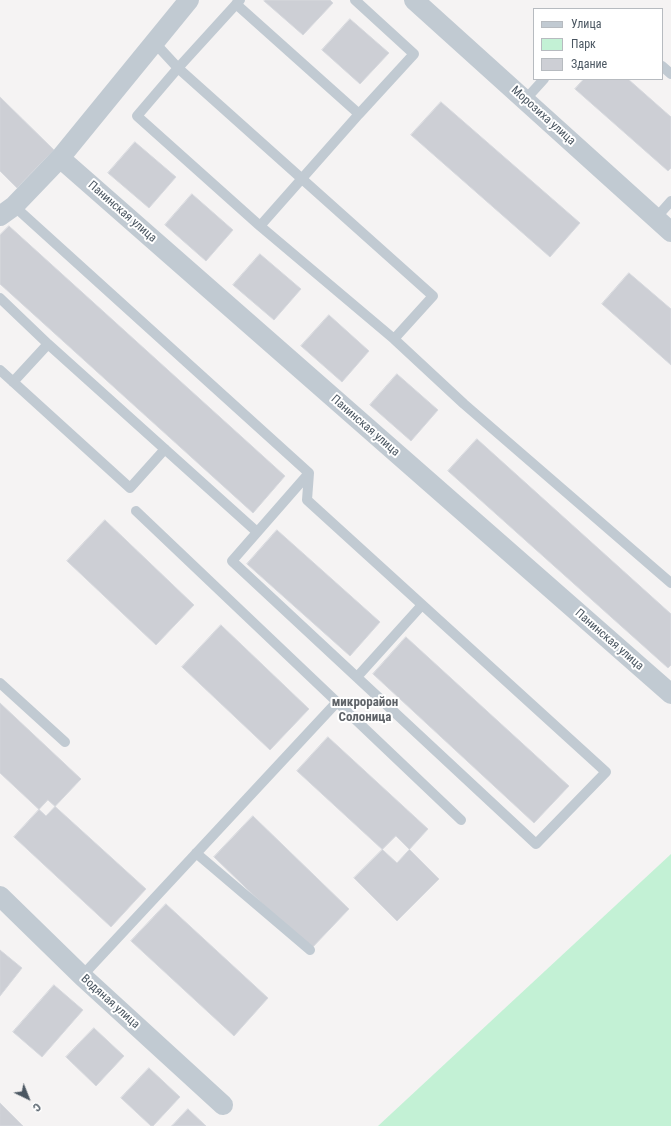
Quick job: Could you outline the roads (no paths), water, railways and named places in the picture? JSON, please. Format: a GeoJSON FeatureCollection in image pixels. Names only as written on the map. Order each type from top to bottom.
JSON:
{"type":"FeatureCollection","features":[{"type":"Feature","properties":{"kind":"street"},"geometry":{"type":"LineString","coordinates":[[4,212],[60,158],[189,0]]}},
{"type":"Feature","properties":{"kind":"street","name":"Морозиха улица"},"geometry":{"type":"LineString","coordinates":[[414,0],[671,232]]}},
{"type":"Feature","properties":{"kind":"street","name":"Панинская улица"},"geometry":{"type":"LineString","coordinates":[[60,158],[671,694]]}},
{"type":"Feature","properties":{"kind":"street","name":"Водяная улица"},"geometry":{"type":"LineString","coordinates":[[0,896],[82,976],[223,1105]]}},
{"type":"Feature","properties":{"kind":"lane"},"geometry":{"type":"LineString","coordinates":[[260,226],[414,54],[356,0]]}},
{"type":"Feature","properties":{"kind":"lane"},"geometry":{"type":"LineString","coordinates":[[359,114],[238,2],[137,116],[260,226],[394,339],[464,404],[671,582]]}},
{"type":"Feature","properties":{"kind":"lane"},"geometry":{"type":"LineString","coordinates":[[154,42],[178,68],[433,296],[394,339]]}},
{"type":"Feature","properties":{"kind":"lane"},"geometry":{"type":"LineString","coordinates":[[663,67],[671,74]]}},
{"type":"Feature","properties":{"kind":"lane"},"geometry":{"type":"LineString","coordinates":[[525,100],[543,80]]}},
{"type":"Feature","properties":{"kind":"lane"},"geometry":{"type":"LineString","coordinates":[[656,218],[671,202]]}},
{"type":"Feature","properties":{"kind":"lane"},"geometry":{"type":"LineString","coordinates":[[4,212],[309,474]]}},
{"type":"Feature","properties":{"kind":"lane"},"geometry":{"type":"LineString","coordinates":[[0,298],[48,344],[257,532]]}},
{"type":"Feature","properties":{"kind":"lane"},"geometry":{"type":"LineString","coordinates":[[13,382],[48,344]]}},
{"type":"Feature","properties":{"kind":"lane"},"geometry":{"type":"LineString","coordinates":[[0,370],[130,488],[165,449]]}},
{"type":"Feature","properties":{"kind":"lane"},"geometry":{"type":"LineString","coordinates":[[309,474],[307,500],[606,772],[536,844],[232,561],[309,474]]}},
{"type":"Feature","properties":{"kind":"lane"},"geometry":{"type":"LineString","coordinates":[[136,511],[461,820]]}},
{"type":"Feature","properties":{"kind":"lane"},"geometry":{"type":"LineString","coordinates":[[356,677],[422,605]]}},
{"type":"Feature","properties":{"kind":"lane"},"geometry":{"type":"LineString","coordinates":[[0,684],[65,742]]}},
{"type":"Feature","properties":{"kind":"lane"},"geometry":{"type":"LineString","coordinates":[[82,976],[337,702]]}},
{"type":"Feature","properties":{"kind":"lane"},"geometry":{"type":"LineString","coordinates":[[196,853],[310,950]]}},
{"type":"Feature","properties":{"kind":"district","name":"микрорайон Солоница"},"geometry":{"type":"Point","coordinates":[365,710]}}]}
